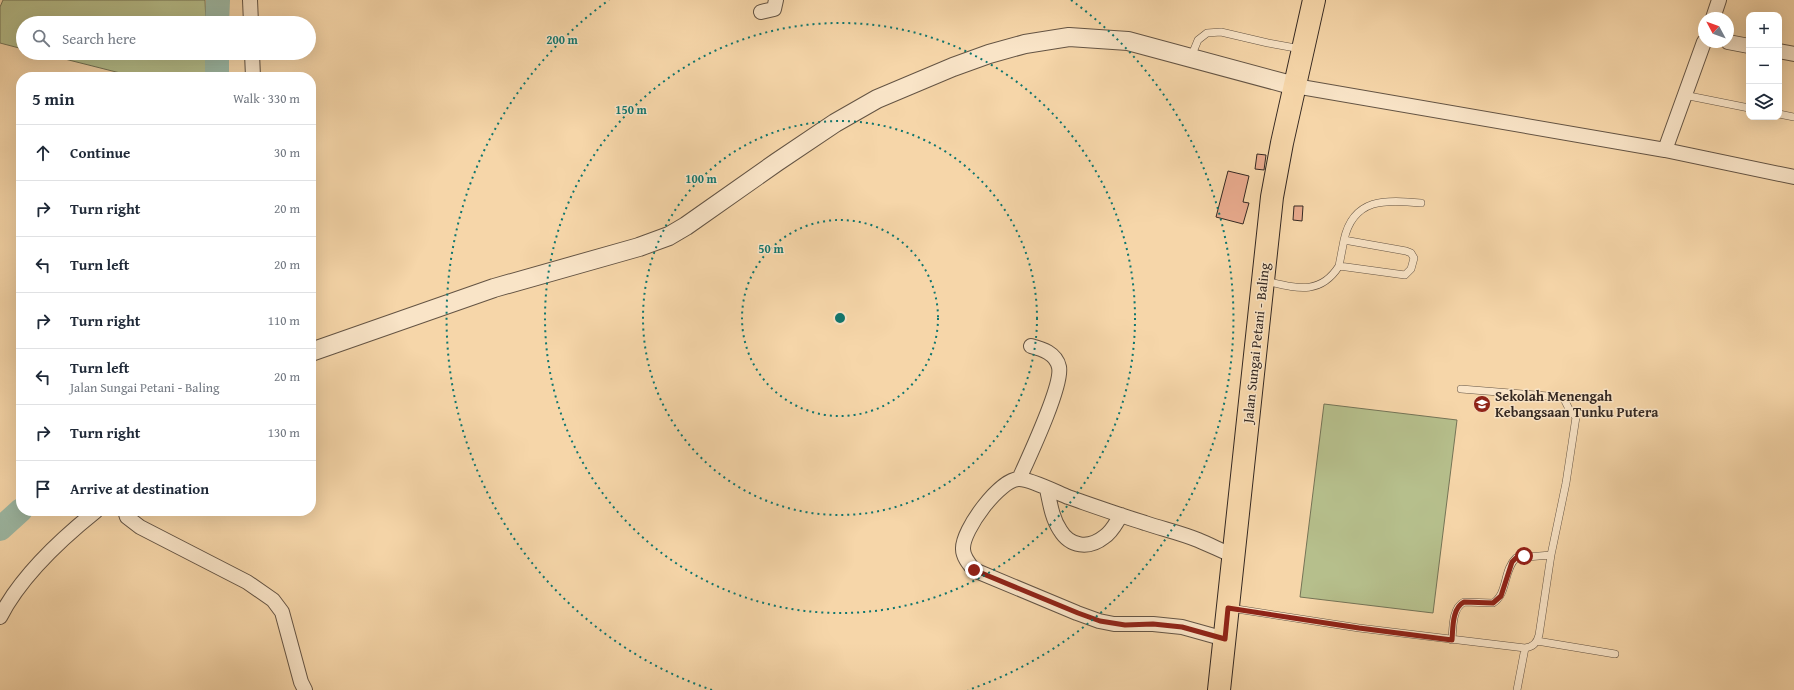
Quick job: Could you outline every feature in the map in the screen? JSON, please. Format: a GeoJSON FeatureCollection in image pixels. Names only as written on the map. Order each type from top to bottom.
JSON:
{"type":"FeatureCollection","features":[{"type":"Feature","properties":{"kind":"main road","name":"Jalan Sungai Petani - Baling"},"geometry":{"type":"LineString","coordinates":[[1219,690],[1272,197],[1314,0]]}},
{"type":"Feature","properties":{"kind":"street"},"geometry":{"type":"LineString","coordinates":[[250,0],[251,16]]}},
{"type":"Feature","properties":{"kind":"street"},"geometry":{"type":"LineString","coordinates":[[761,12],[774,9],[776,0]]}},
{"type":"Feature","properties":{"kind":"street"},"geometry":{"type":"LineString","coordinates":[[1715,12],[1719,0]]}},
{"type":"Feature","properties":{"kind":"street"},"geometry":{"type":"LineString","coordinates":[[316,350],[494,288],[639,247],[669,236],[686,226],[835,123],[871,102],[908,85],[989,54],[1047,40],[1087,38],[1128,41],[1295,86],[1664,150],[1794,177]]}},
{"type":"Feature","properties":{"kind":"street"},"geometry":{"type":"LineString","coordinates":[[1734,43],[1746,45]]}},
{"type":"Feature","properties":{"kind":"street"},"geometry":{"type":"LineString","coordinates":[[1664,150],[1702,48]]}},
{"type":"Feature","properties":{"kind":"street"},"geometry":{"type":"LineString","coordinates":[[1782,52],[1794,54]]}},
{"type":"Feature","properties":{"kind":"street"},"geometry":{"type":"LineString","coordinates":[[252,60],[253,72]]}},
{"type":"Feature","properties":{"kind":"street"},"geometry":{"type":"LineString","coordinates":[[1019,479],[1040,434],[1059,377],[1059,367],[1055,358],[1044,349],[1031,346]]}},
{"type":"Feature","properties":{"kind":"street"},"geometry":{"type":"LineString","coordinates":[[1225,639],[1182,627],[1153,624],[1125,625],[1100,621],[974,570],[963,554],[962,548],[968,530],[974,520],[1000,490],[1011,481],[1019,479],[1121,515],[1197,539],[1234,556]]}},
{"type":"Feature","properties":{"kind":"street"},"geometry":{"type":"LineString","coordinates":[[1047,489],[1051,507],[1059,529],[1068,540],[1079,545],[1089,545],[1104,538],[1121,515]]}},
{"type":"Feature","properties":{"kind":"street"},"geometry":{"type":"LineString","coordinates":[[0,617],[23,584],[46,556],[90,516]]}},
{"type":"Feature","properties":{"kind":"street"},"geometry":{"type":"LineString","coordinates":[[127,516],[140,527],[247,582],[273,600],[282,612],[301,682],[305,690]]}},
{"type":"Feature","properties":{"kind":"lane"},"geometry":{"type":"LineString","coordinates":[[1191,57],[1202,36],[1206,33],[1221,32],[1268,43],[1303,49]]}},
{"type":"Feature","properties":{"kind":"lane"},"geometry":{"type":"LineString","coordinates":[[1684,95],[1746,107]]}},
{"type":"Feature","properties":{"kind":"lane"},"geometry":{"type":"LineString","coordinates":[[1782,115],[1794,117]]}},
{"type":"Feature","properties":{"kind":"lane"},"geometry":{"type":"LineString","coordinates":[[1262,280],[1285,286],[1316,286],[1330,279],[1339,266],[1346,232],[1355,217],[1363,208],[1371,204],[1384,201],[1421,203]]}},
{"type":"Feature","properties":{"kind":"lane"},"geometry":{"type":"LineString","coordinates":[[1339,266],[1405,275],[1408,273],[1413,264],[1414,258],[1411,253],[1406,251],[1344,240]]}},
{"type":"Feature","properties":{"kind":"lane"},"geometry":{"type":"LineString","coordinates":[[1228,608],[1452,640],[1525,648],[1532,647],[1537,641],[1551,555],[1566,483],[1576,417],[1570,411],[1564,399],[1560,397],[1461,389]]}},
{"type":"Feature","properties":{"kind":"lane"},"geometry":{"type":"LineString","coordinates":[[1452,640],[1456,612],[1461,604],[1464,602],[1493,603],[1501,596],[1509,566],[1516,558],[1551,555]]}},
{"type":"Feature","properties":{"kind":"lane"},"geometry":{"type":"LineString","coordinates":[[1537,641],[1615,654]]}},
{"type":"Feature","properties":{"kind":"lane"},"geometry":{"type":"LineString","coordinates":[[1517,690],[1525,648]]}},
{"type":"Feature","properties":{"kind":"green space"},"geometry":{"type":"Polygon","coordinates":[[[3,0],[205,0],[206,16],[16,16],[16,47],[0,43],[0,7],[3,0]]]}},
{"type":"Feature","properties":{"kind":"green space"},"geometry":{"type":"Polygon","coordinates":[[[69,60],[206,60],[206,72],[116,72],[69,60]]]}},
{"type":"Feature","properties":{"kind":"green space"},"geometry":{"type":"Polygon","coordinates":[[[1324,404],[1457,420],[1433,613],[1300,597],[1324,404]]]}},
{"type":"Feature","properties":{"kind":"building"},"geometry":{"type":"Polygon","coordinates":[[[1257,154],[1266,155],[1264,170],[1255,169],[1257,154]]]}},
{"type":"Feature","properties":{"kind":"building"},"geometry":{"type":"Polygon","coordinates":[[[1228,171],[1249,176],[1243,202],[1249,203],[1243,224],[1216,217],[1228,171]]]}},
{"type":"Feature","properties":{"kind":"building"},"geometry":{"type":"Polygon","coordinates":[[[1294,206],[1303,206],[1302,221],[1293,220],[1294,206]]]}},
{"type":"Feature","properties":{"kind":"waterway"},"geometry":{"type":"LineString","coordinates":[[217,16],[218,0]]}},
{"type":"Feature","properties":{"kind":"waterway"},"geometry":{"type":"LineString","coordinates":[[217,60],[217,72]]}},
{"type":"Feature","properties":{"kind":"waterway"},"geometry":{"type":"LineString","coordinates":[[0,529],[16,515]]}},
{"type":"Feature","properties":{"kind":"place","name":"Sekolah Menengah Kebangsaan Tunku Putera"},"geometry":{"type":"Point","coordinates":[1482,404]}},
{"type":"Feature","properties":{"kind":"route"},"geometry":{"type":"LineString","coordinates":[[974,570],[1078,613],[1100,621],[1114,624],[1168,625],[1192,629],[1225,639],[1228,608],[1359,628],[1452,640],[1456,612],[1461,604],[1464,602],[1493,603],[1497,600],[1501,596],[1509,566],[1519,556],[1524,556]]}}]}
